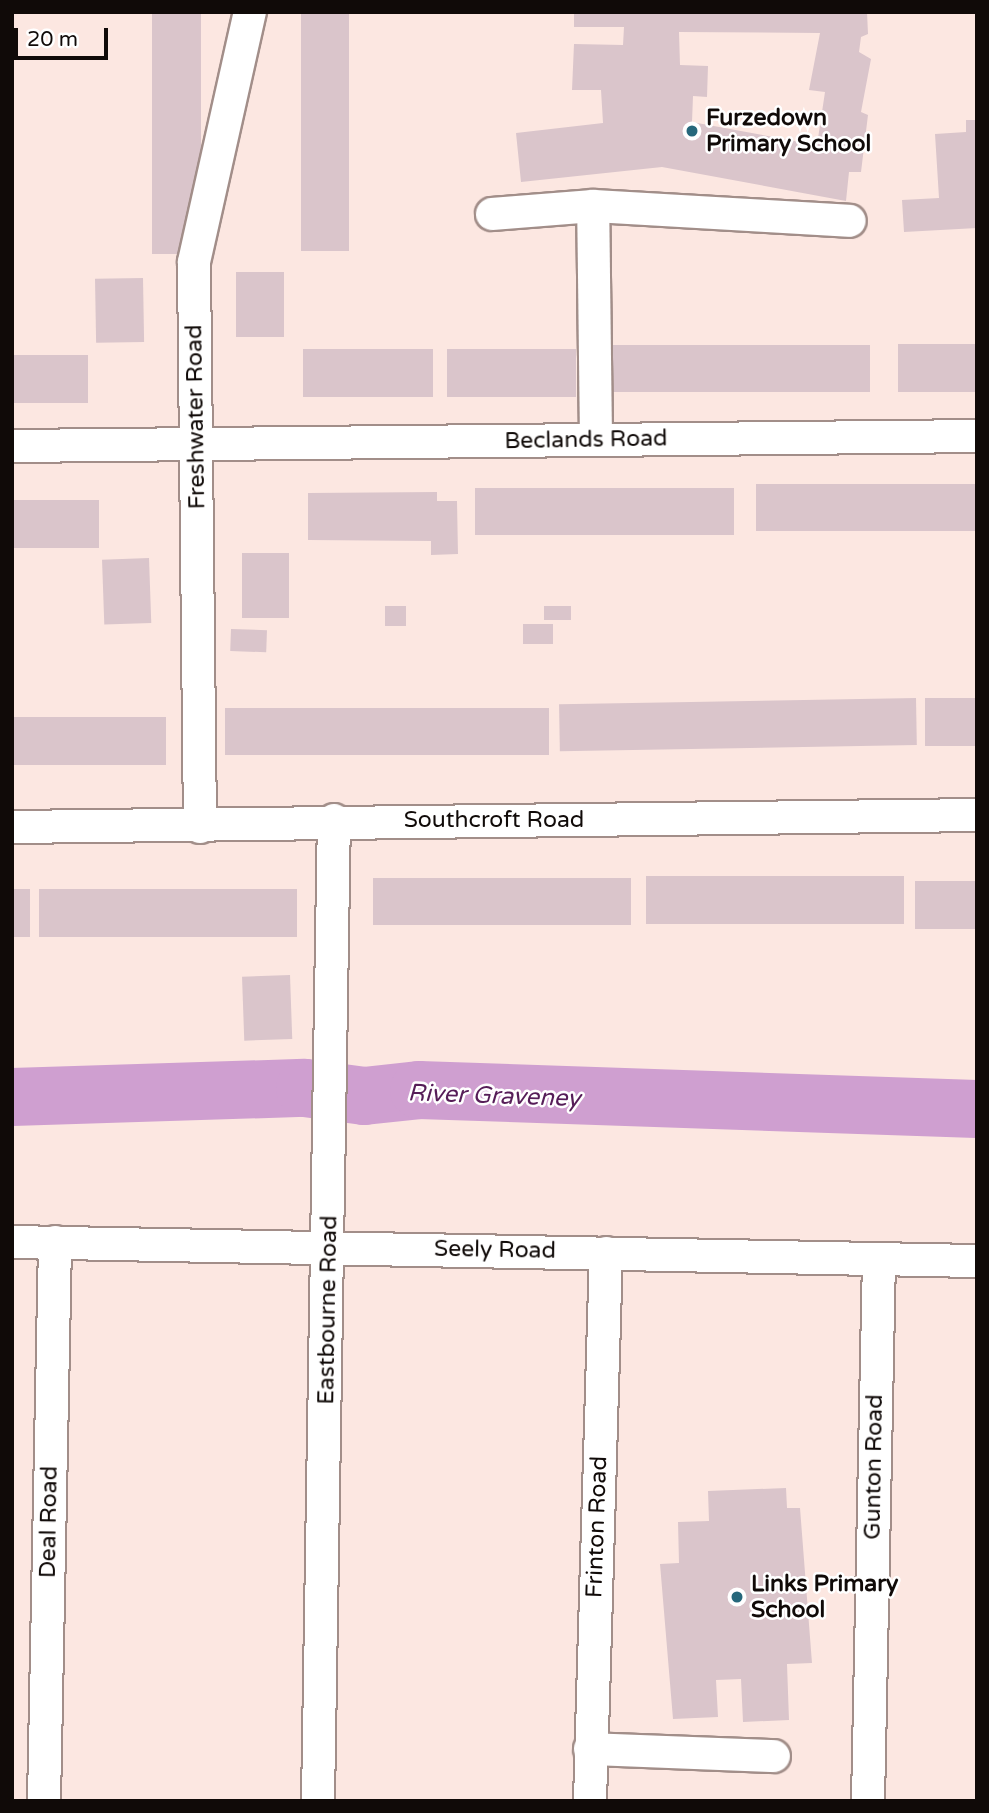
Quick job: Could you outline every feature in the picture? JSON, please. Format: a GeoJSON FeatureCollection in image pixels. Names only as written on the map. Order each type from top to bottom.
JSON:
{"type":"FeatureCollection","features":[{"type":"Feature","properties":{"kind":"street","name":"Freshwater Road"},"geometry":{"type":"LineString","coordinates":[[200,827],[194,262],[250,12]]}},
{"type":"Feature","properties":{"kind":"street"},"geometry":{"type":"LineString","coordinates":[[593,206],[596,439]]}},
{"type":"Feature","properties":{"kind":"street"},"geometry":{"type":"LineString","coordinates":[[492,214],[593,206],[850,220]]}},
{"type":"Feature","properties":{"kind":"street","name":"Beclands Road"},"geometry":{"type":"LineString","coordinates":[[12,446],[977,436]]}},
{"type":"Feature","properties":{"kind":"street","name":"Southcroft Road"},"geometry":{"type":"LineString","coordinates":[[12,827],[200,827],[334,820],[977,815]]}},
{"type":"Feature","properties":{"kind":"street","name":"Eastbourne Road"},"geometry":{"type":"LineString","coordinates":[[318,1801],[333,1114],[334,820]]}},
{"type":"Feature","properties":{"kind":"street","name":"Seely Road"},"geometry":{"type":"LineString","coordinates":[[12,1242],[329,1246],[977,1261]]}},
{"type":"Feature","properties":{"kind":"street","name":"Deal Road"},"geometry":{"type":"LineString","coordinates":[[44,1801],[54,1242]]}},
{"type":"Feature","properties":{"kind":"street","name":"Frinton Road"},"geometry":{"type":"LineString","coordinates":[[590,1801],[606,1253]]}},
{"type":"Feature","properties":{"kind":"street","name":"Gunton Road"},"geometry":{"type":"LineString","coordinates":[[868,1801],[878,1259]]}},
{"type":"Feature","properties":{"kind":"street"},"geometry":{"type":"LineString","coordinates":[[590,1749],[775,1756]]}},
{"type":"Feature","properties":{"kind":"building"},"geometry":{"type":"Polygon","coordinates":[[[152,12],[201,12],[201,254],[152,254],[152,12]]]}},
{"type":"Feature","properties":{"kind":"building"},"geometry":{"type":"Polygon","coordinates":[[[301,12],[349,12],[349,251],[301,251],[301,12]]]}},
{"type":"Feature","properties":{"kind":"building"},"geometry":{"type":"Polygon","coordinates":[[[574,12],[867,12],[868,34],[861,37],[859,52],[871,59],[861,112],[868,115],[861,172],[849,172],[846,201],[662,167],[521,182],[516,133],[603,123],[601,90],[572,90],[574,44],[623,45],[624,27],[574,27],[574,12]],[[679,32],[680,65],[708,66],[707,97],[693,96],[692,122],[817,145],[825,92],[809,90],[820,33],[679,32]]]}},
{"type":"Feature","properties":{"kind":"building"},"geometry":{"type":"Polygon","coordinates":[[[966,120],[977,120],[977,228],[904,232],[902,200],[939,198],[935,134],[966,132],[966,120]]]}},
{"type":"Feature","properties":{"kind":"building"},"geometry":{"type":"Polygon","coordinates":[[[236,272],[284,272],[284,337],[236,337],[236,272]]]}},
{"type":"Feature","properties":{"kind":"building"},"geometry":{"type":"Polygon","coordinates":[[[143,278],[144,342],[96,343],[95,279],[143,278]]]}},
{"type":"Feature","properties":{"kind":"building"},"geometry":{"type":"Polygon","coordinates":[[[898,344],[977,344],[977,392],[898,392],[898,344]]]}},
{"type":"Feature","properties":{"kind":"building"},"geometry":{"type":"Polygon","coordinates":[[[611,345],[870,345],[870,392],[611,392],[611,345]]]}},
{"type":"Feature","properties":{"kind":"building"},"geometry":{"type":"Polygon","coordinates":[[[303,349],[433,349],[433,397],[303,397],[303,349]]]}},
{"type":"Feature","properties":{"kind":"building"},"geometry":{"type":"Polygon","coordinates":[[[447,349],[576,349],[576,397],[447,397],[447,349]]]}},
{"type":"Feature","properties":{"kind":"building"},"geometry":{"type":"Polygon","coordinates":[[[12,355],[88,355],[88,403],[12,403],[12,355]]]}},
{"type":"Feature","properties":{"kind":"building"},"geometry":{"type":"Polygon","coordinates":[[[756,484],[977,484],[977,531],[756,531],[756,484]]]}},
{"type":"Feature","properties":{"kind":"building"},"geometry":{"type":"Polygon","coordinates":[[[475,488],[734,488],[734,535],[475,535],[475,488]]]}},
{"type":"Feature","properties":{"kind":"building"},"geometry":{"type":"Polygon","coordinates":[[[437,492],[437,501],[457,501],[458,554],[431,555],[431,541],[308,540],[308,493],[437,492]]]}},
{"type":"Feature","properties":{"kind":"building"},"geometry":{"type":"Polygon","coordinates":[[[12,500],[99,500],[99,548],[12,548],[12,500]]]}},
{"type":"Feature","properties":{"kind":"building"},"geometry":{"type":"Polygon","coordinates":[[[242,553],[289,553],[289,618],[242,618],[242,553]]]}},
{"type":"Feature","properties":{"kind":"building"},"geometry":{"type":"Polygon","coordinates":[[[149,558],[151,623],[104,625],[102,560],[149,558]]]}},
{"type":"Feature","properties":{"kind":"building"},"geometry":{"type":"Polygon","coordinates":[[[385,606],[406,606],[406,626],[385,626],[385,606]]]}},
{"type":"Feature","properties":{"kind":"building"},"geometry":{"type":"Polygon","coordinates":[[[544,606],[571,606],[571,620],[544,620],[544,606]]]}},
{"type":"Feature","properties":{"kind":"building"},"geometry":{"type":"Polygon","coordinates":[[[523,624],[553,624],[553,644],[523,644],[523,624]]]}},
{"type":"Feature","properties":{"kind":"building"},"geometry":{"type":"Polygon","coordinates":[[[231,629],[267,630],[266,652],[230,651],[231,629]]]}},
{"type":"Feature","properties":{"kind":"building"},"geometry":{"type":"Polygon","coordinates":[[[916,698],[917,745],[560,751],[559,704],[916,698]]]}},
{"type":"Feature","properties":{"kind":"building"},"geometry":{"type":"Polygon","coordinates":[[[925,698],[977,698],[977,746],[925,746],[925,698]]]}},
{"type":"Feature","properties":{"kind":"building"},"geometry":{"type":"Polygon","coordinates":[[[225,708],[549,708],[549,755],[225,755],[225,708]]]}},
{"type":"Feature","properties":{"kind":"building"},"geometry":{"type":"Polygon","coordinates":[[[12,717],[166,717],[166,765],[12,765],[12,717]]]}},
{"type":"Feature","properties":{"kind":"building"},"geometry":{"type":"Polygon","coordinates":[[[646,876],[904,876],[904,924],[646,924],[646,876]]]}},
{"type":"Feature","properties":{"kind":"building"},"geometry":{"type":"Polygon","coordinates":[[[373,878],[631,878],[631,925],[373,925],[373,878]]]}},
{"type":"Feature","properties":{"kind":"building"},"geometry":{"type":"Polygon","coordinates":[[[915,881],[977,881],[977,929],[915,929],[915,881]]]}},
{"type":"Feature","properties":{"kind":"building"},"geometry":{"type":"Polygon","coordinates":[[[12,889],[30,889],[30,937],[12,937],[12,889]]]}},
{"type":"Feature","properties":{"kind":"building"},"geometry":{"type":"Polygon","coordinates":[[[39,889],[297,889],[297,937],[39,937],[39,889]]]}},
{"type":"Feature","properties":{"kind":"building"},"geometry":{"type":"Polygon","coordinates":[[[290,975],[292,1039],[244,1041],[242,977],[290,975]]]}},
{"type":"Feature","properties":{"kind":"building","name":"Links Primary School"},"geometry":{"type":"Polygon","coordinates":[[[786,1488],[787,1508],[800,1508],[812,1663],[787,1664],[789,1720],[743,1722],[741,1679],[716,1680],[718,1717],[673,1719],[660,1564],[679,1563],[678,1522],[709,1521],[708,1491],[786,1488]]]}},
{"type":"Feature","properties":{"kind":"waterway","name":"River Graveney"},"geometry":{"type":"LineString","coordinates":[[12,1097],[305,1088],[364,1096],[419,1090],[977,1109]]}},
{"type":"Feature","properties":{"kind":"place","name":"Furzedown Primary School"},"geometry":{"type":"Point","coordinates":[692,131]}},
{"type":"Feature","properties":{"kind":"place","name":"Links Primary School"},"geometry":{"type":"Point","coordinates":[737,1597]}}]}
